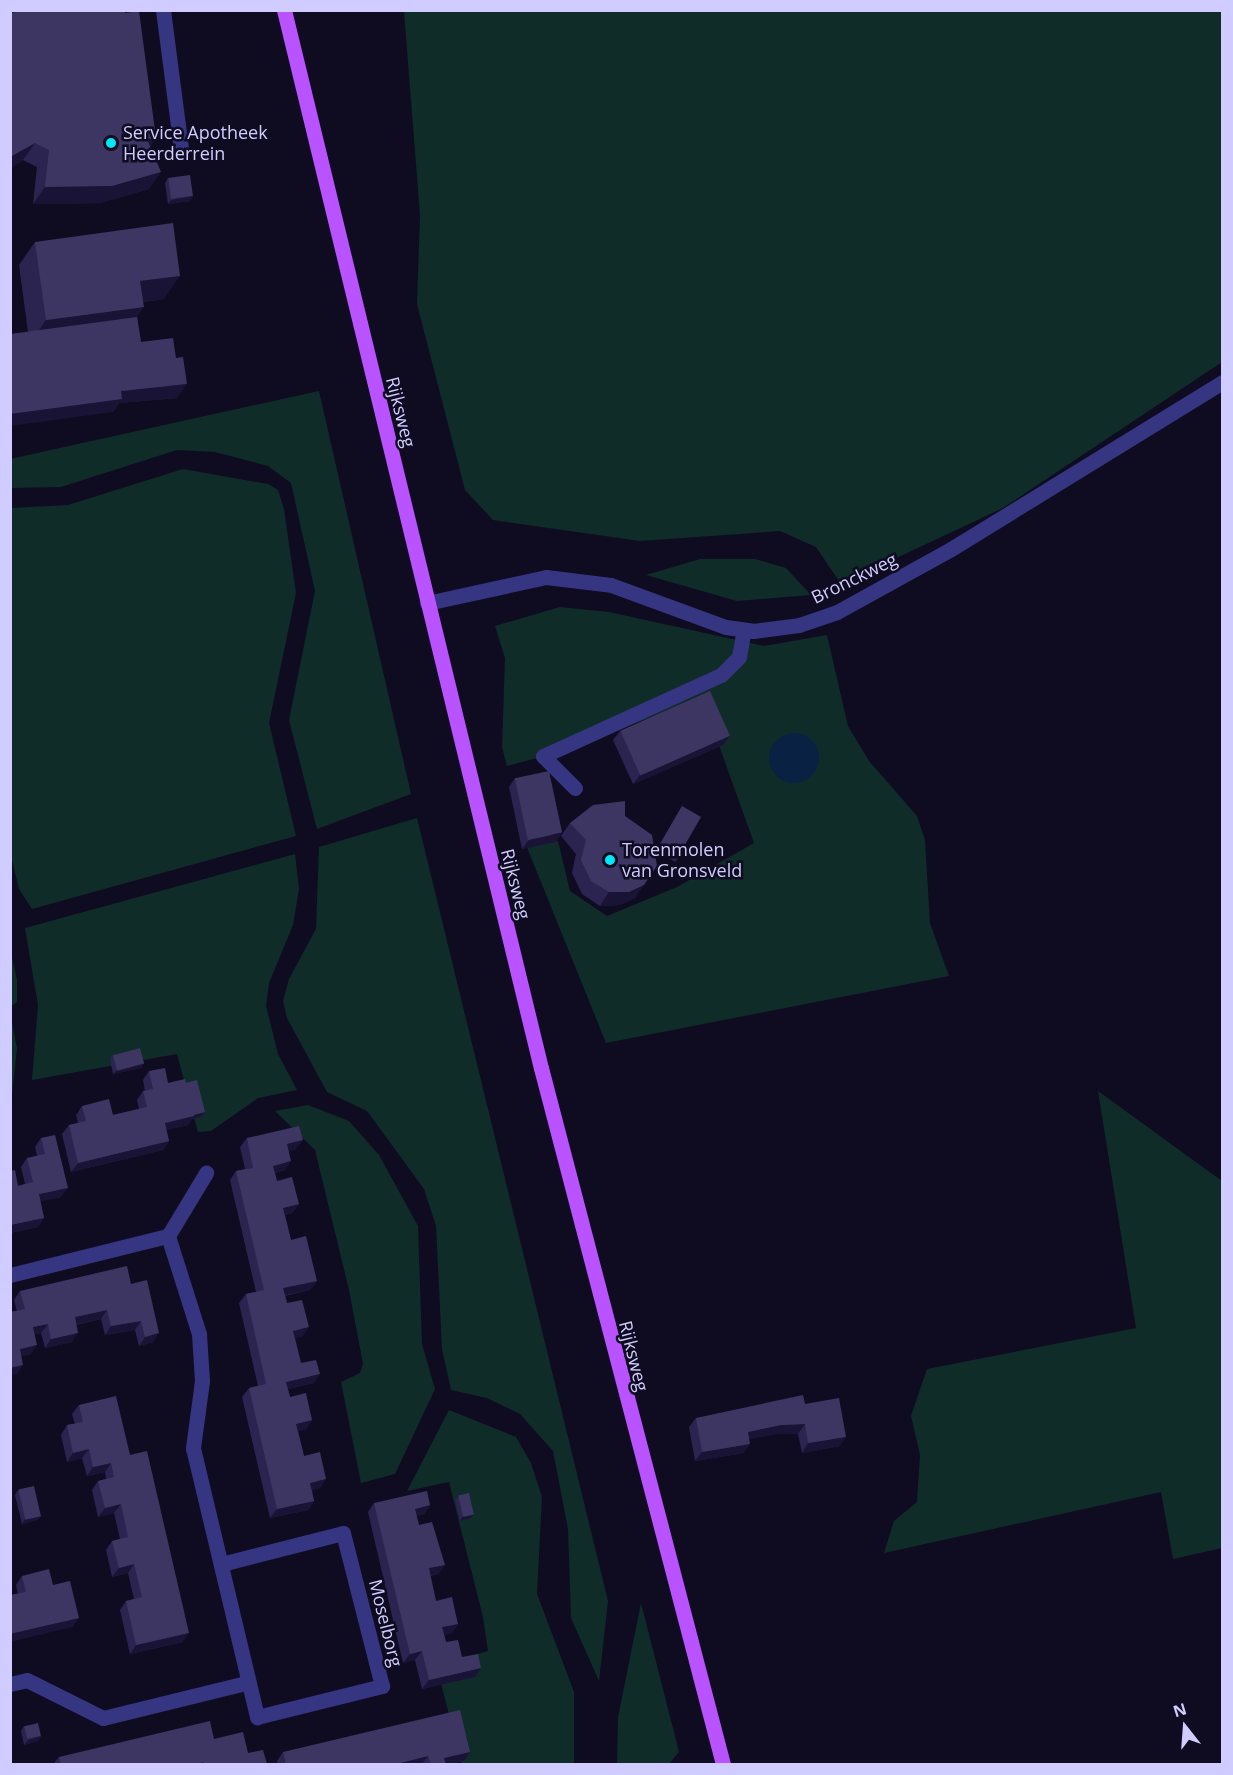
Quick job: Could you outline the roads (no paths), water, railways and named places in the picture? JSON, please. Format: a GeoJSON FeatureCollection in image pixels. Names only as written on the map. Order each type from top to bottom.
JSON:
{"type":"FeatureCollection","features":[{"type":"Feature","properties":{"kind":"main road","name":"Rijksweg"},"geometry":{"type":"LineString","coordinates":[[284,10],[427,603],[644,1476],[723,1764]]}},
{"type":"Feature","properties":{"kind":"street"},"geometry":{"type":"LineString","coordinates":[[163,10],[181,149]]}},
{"type":"Feature","properties":{"kind":"street","name":"Bronckweg"},"geometry":{"type":"LineString","coordinates":[[427,603],[546,578],[610,585],[744,630],[799,625],[865,597],[1015,513],[1222,382]]}},
{"type":"Feature","properties":{"kind":"street"},"geometry":{"type":"LineString","coordinates":[[575,788],[543,756],[721,675],[739,657],[744,630]]}},
{"type":"Feature","properties":{"kind":"street"},"geometry":{"type":"LineString","coordinates":[[10,1275],[168,1236],[206,1173]]}},
{"type":"Feature","properties":{"kind":"street","name":"Moselborg"},"geometry":{"type":"LineString","coordinates":[[168,1236],[199,1334],[202,1381],[193,1449],[221,1564],[246,1683],[257,1717],[382,1686],[343,1533],[221,1564]]}},
{"type":"Feature","properties":{"kind":"street"},"geometry":{"type":"LineString","coordinates":[[10,1684],[27,1680],[103,1718],[246,1683]]}},
{"type":"Feature","properties":{"kind":"water"},"geometry":{"type":"Polygon","coordinates":[[[794,733],[812,740],[819,758],[812,776],[794,783],[776,776],[769,758],[776,740],[794,733]]]}},
{"type":"Feature","properties":{"kind":"place","name":"Service Apotheek Heerderrein"},"geometry":{"type":"Point","coordinates":[111,143]}},
{"type":"Feature","properties":{"kind":"place","name":"Torenmolen van Gronsveld"},"geometry":{"type":"Point","coordinates":[610,860]}}]}
